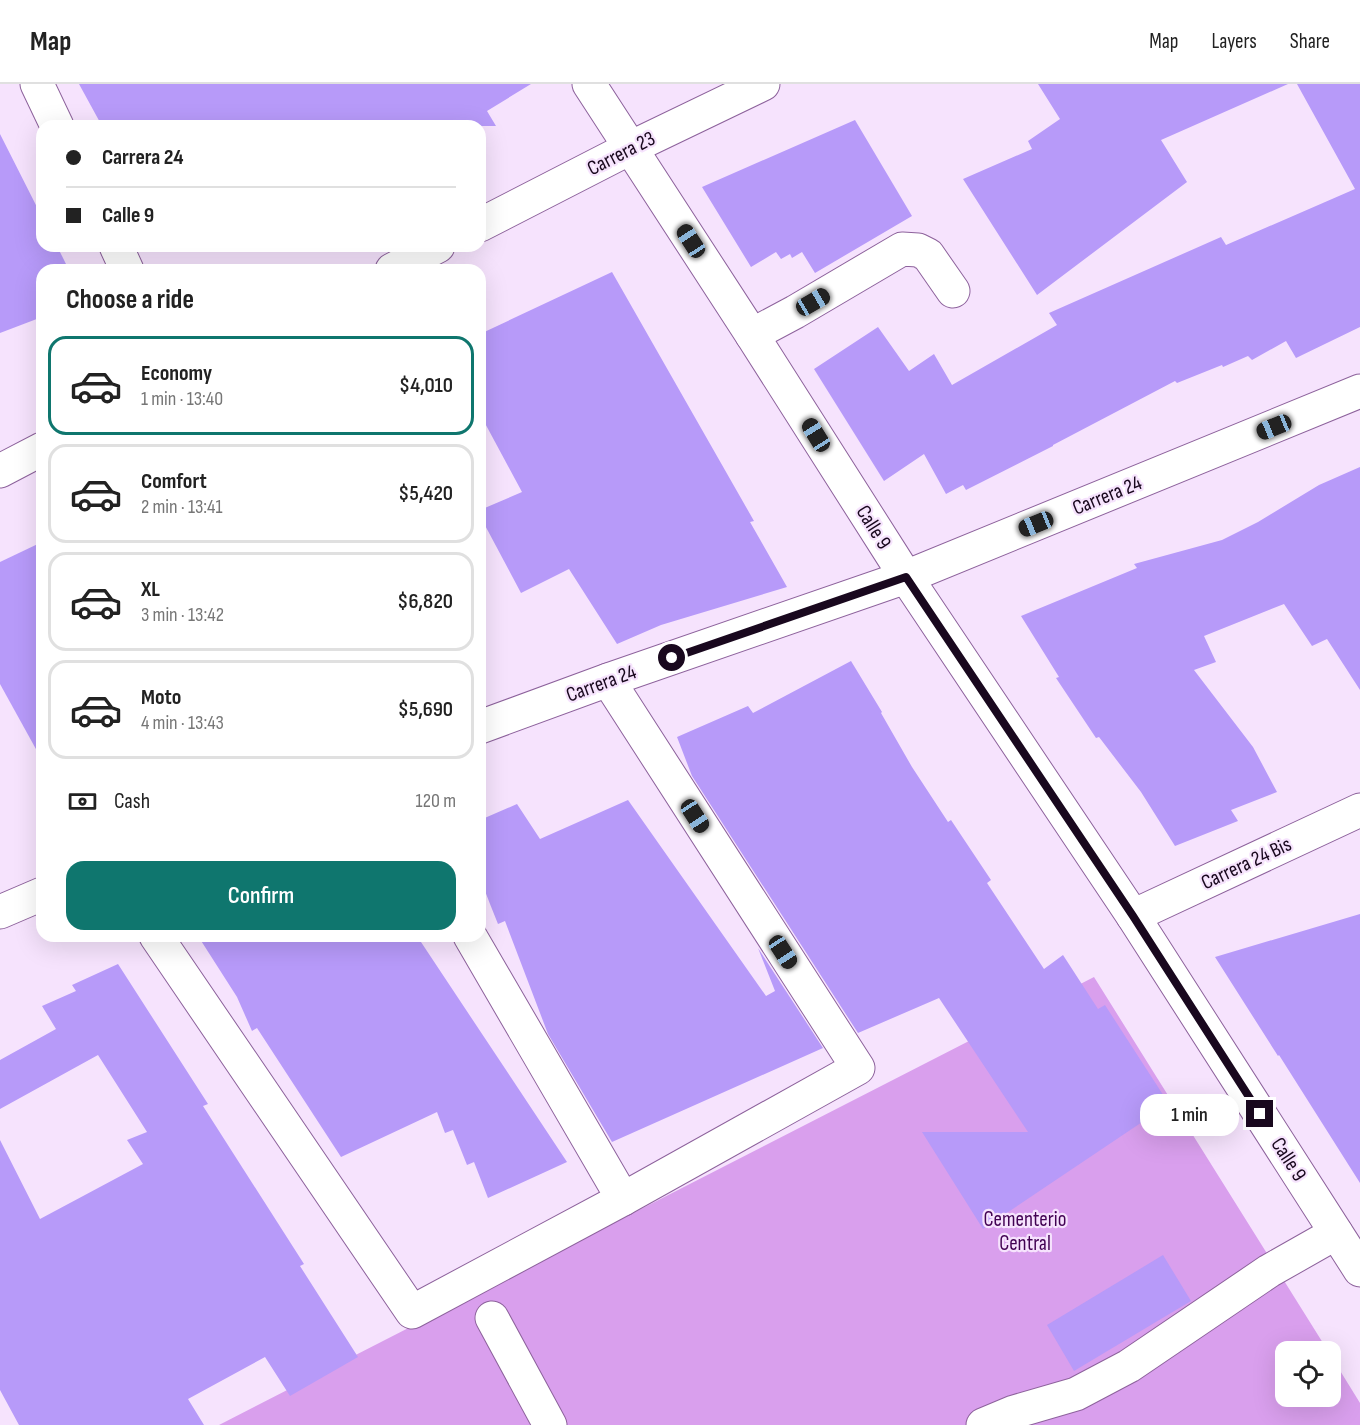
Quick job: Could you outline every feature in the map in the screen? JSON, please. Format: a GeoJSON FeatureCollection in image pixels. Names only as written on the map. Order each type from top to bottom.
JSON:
{"type":"FeatureCollection","features":[{"type":"Feature","properties":{"kind":"street"},"geometry":{"type":"LineString","coordinates":[[37,84],[54,120]]}},
{"type":"Feature","properties":{"kind":"street","name":"Calle 9"},"geometry":{"type":"LineString","coordinates":[[589,84],[752,334],[906,577],[1133,916],[1360,1270]]}},
{"type":"Feature","properties":{"kind":"street","name":"Carrera 23"},"geometry":{"type":"LineString","coordinates":[[486,222],[630,147],[763,84]]}},
{"type":"Feature","properties":{"kind":"street"},"geometry":{"type":"LineString","coordinates":[[752,334],[795,312],[902,249],[918,249],[928,255],[953,291]]}},
{"type":"Feature","properties":{"kind":"street"},"geometry":{"type":"LineString","coordinates":[[404,264],[426,252]]}},
{"type":"Feature","properties":{"kind":"street","name":"Carrera 24"},"geometry":{"type":"LineString","coordinates":[[486,725],[906,577],[1360,391]]}},
{"type":"Feature","properties":{"kind":"street"},"geometry":{"type":"LineString","coordinates":[[0,471],[36,452]]}},
{"type":"Feature","properties":{"kind":"street"},"geometry":{"type":"LineString","coordinates":[[160,942],[412,1312],[623,1199],[858,1068],[608,680]]}},
{"type":"Feature","properties":{"kind":"street","name":"Carrera 24 Bis"},"geometry":{"type":"LineString","coordinates":[[1133,916],[1360,810]]}},
{"type":"Feature","properties":{"kind":"street"},"geometry":{"type":"LineString","coordinates":[[0,912],[36,897]]}},
{"type":"Feature","properties":{"kind":"street"},"geometry":{"type":"LineString","coordinates":[[474,942],[623,1199]]}},
{"type":"Feature","properties":{"kind":"street"},"geometry":{"type":"LineString","coordinates":[[983,1425],[1014,1412],[1076,1394],[1129,1366],[1269,1271],[1336,1233]]}},
{"type":"Feature","properties":{"kind":"street"},"geometry":{"type":"LineString","coordinates":[[492,1318],[550,1425]]}},
{"type":"Feature","properties":{"kind":"green space","name":"Cementerio Central"},"geometry":{"type":"Polygon","coordinates":[[[1094,977],[1322,1341],[1275,1341],[1275,1407],[1341,1407],[1341,1372],[1360,1403],[1360,1425],[219,1425],[1094,977]]]}},
{"type":"Feature","properties":{"kind":"building"},"geometry":{"type":"Polygon","coordinates":[[[79,84],[531,84],[487,111],[496,126],[486,126],[486,120],[99,120],[79,84]]]}},
{"type":"Feature","properties":{"kind":"building"},"geometry":{"type":"Polygon","coordinates":[[[1038,84],[1288,84],[1161,140],[1187,182],[1037,295],[963,179],[1032,149],[1028,141],[1060,119],[1038,84]]]}},
{"type":"Feature","properties":{"kind":"building"},"geometry":{"type":"Polygon","coordinates":[[[1297,84],[1360,84],[1360,327],[1296,358],[1286,341],[1252,360],[1248,356],[1177,383],[1175,381],[966,490],[963,485],[946,494],[924,454],[884,481],[814,369],[878,327],[909,371],[934,354],[952,385],[1057,325],[1049,313],[1221,237],[1226,245],[1355,189],[1297,84]]]}},
{"type":"Feature","properties":{"kind":"building"},"geometry":{"type":"Polygon","coordinates":[[[855,120],[912,216],[815,273],[802,252],[792,258],[790,254],[781,259],[776,252],[751,267],[702,187],[855,120]]]}},
{"type":"Feature","properties":{"kind":"building"},"geometry":{"type":"Polygon","coordinates":[[[0,134],[36,205],[36,252],[60,252],[66,264],[36,264],[36,319],[0,333],[0,134]]]}},
{"type":"Feature","properties":{"kind":"building"},"geometry":{"type":"Polygon","coordinates":[[[612,272],[754,521],[750,522],[787,587],[661,625],[617,644],[569,569],[521,593],[486,527],[486,507],[522,492],[486,425],[486,331],[612,272]]]}},
{"type":"Feature","properties":{"kind":"building"},"geometry":{"type":"Polygon","coordinates":[[[1360,467],[1360,690],[1327,639],[1312,646],[1284,604],[1204,636],[1216,662],[1194,670],[1253,747],[1277,792],[1231,810],[1238,821],[1175,846],[1141,792],[1099,737],[1096,738],[1056,678],[1059,677],[1021,616],[1137,568],[1134,564],[1222,540],[1258,522],[1319,485],[1360,467]]]}},
{"type":"Feature","properties":{"kind":"building"},"geometry":{"type":"Polygon","coordinates":[[[36,545],[36,749],[0,684],[0,562],[36,545]]]}},
{"type":"Feature","properties":{"kind":"building"},"geometry":{"type":"Polygon","coordinates":[[[851,661],[912,767],[948,822],[951,820],[991,880],[987,883],[1044,969],[1063,955],[1098,1009],[1105,1005],[1169,1104],[983,1229],[922,1132],[1028,1132],[939,998],[858,1033],[692,776],[677,737],[748,706],[753,713],[851,661]]]}},
{"type":"Feature","properties":{"kind":"building"},"geometry":{"type":"Polygon","coordinates":[[[628,800],[766,996],[775,991],[758,948],[823,1048],[612,1142],[548,1034],[505,921],[498,924],[486,893],[486,817],[517,804],[540,839],[628,800]]]}},
{"type":"Feature","properties":{"kind":"building"},"geometry":{"type":"Polygon","coordinates":[[[1360,914],[1360,1183],[1215,957],[1360,914]]]}},
{"type":"Feature","properties":{"kind":"building"},"geometry":{"type":"Polygon","coordinates":[[[202,942],[421,942],[567,1162],[488,1198],[474,1162],[467,1165],[453,1130],[445,1133],[437,1112],[341,1157],[257,1028],[252,1031],[237,997],[202,942]]]}},
{"type":"Feature","properties":{"kind":"building"},"geometry":{"type":"Polygon","coordinates":[[[118,964],[208,1104],[203,1106],[304,1264],[300,1266],[358,1357],[290,1396],[265,1357],[188,1399],[204,1425],[19,1425],[0,1390],[0,1140],[40,1219],[143,1164],[127,1140],[147,1132],[98,1055],[0,1109],[0,1060],[56,1029],[42,1006],[76,991],[72,985],[118,964]]]}},
{"type":"Feature","properties":{"kind":"building"},"geometry":{"type":"Polygon","coordinates":[[[1163,1255],[1191,1301],[1074,1371],[1047,1325],[1163,1255]]]}},
{"type":"Feature","properties":{"kind":"route"},"geometry":{"type":"LineString","coordinates":[[672,658],[906,577],[1133,916],[1260,1114]]}}]}
